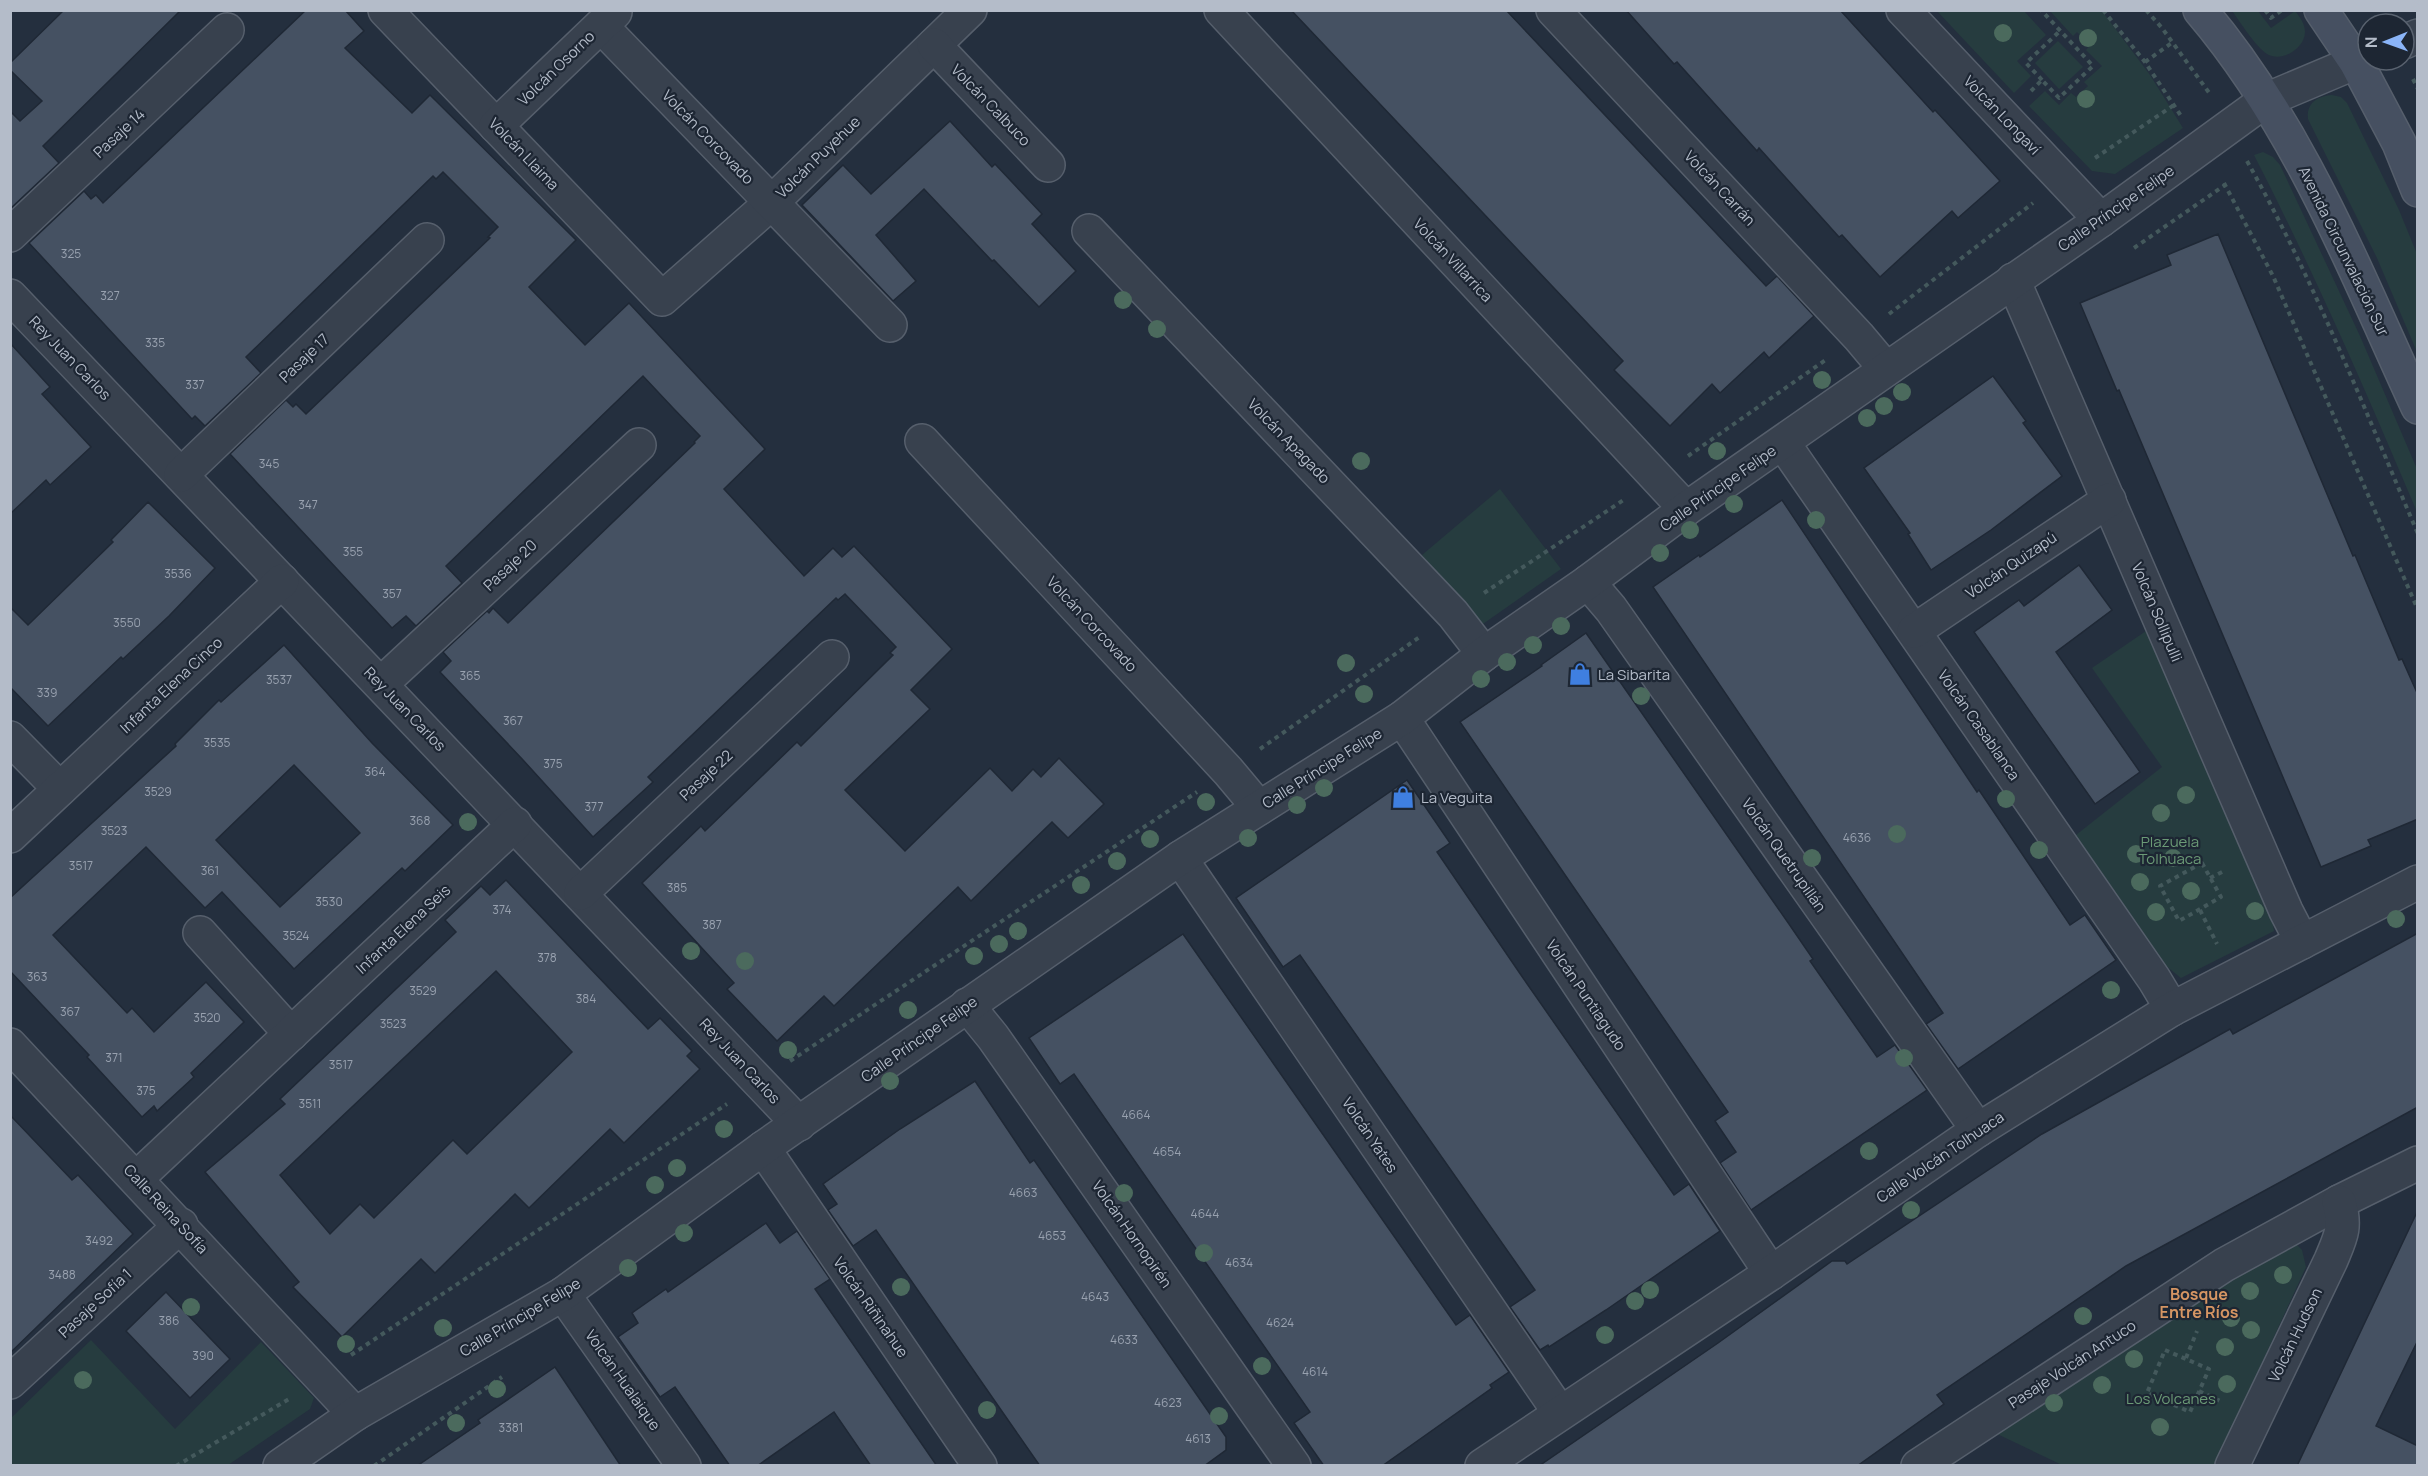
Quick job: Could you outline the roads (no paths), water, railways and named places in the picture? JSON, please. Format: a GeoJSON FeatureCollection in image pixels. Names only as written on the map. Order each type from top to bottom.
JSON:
{"type":"FeatureCollection","features":[{"type":"Feature","properties":{"kind":"main road","name":"Avenida Circunvalación Sur"},"geometry":{"type":"LineString","coordinates":[[2200,10],[2266,100],[2316,186],[2418,407]]}},
{"type":"Feature","properties":{"kind":"main road"},"geometry":{"type":"LineString","coordinates":[[2321,10],[2356,52]]}},
{"type":"Feature","properties":{"kind":"main road"},"geometry":{"type":"LineString","coordinates":[[2368,72],[2398,143],[2414,170]]}},
{"type":"Feature","properties":{"kind":"street","name":"Volcán Llaima"},"geometry":{"type":"LineString","coordinates":[[385,10],[662,298]]}},
{"type":"Feature","properties":{"kind":"street","name":"Volcán Puyehue"},"geometry":{"type":"LineString","coordinates":[[662,298],[771,203],[970,10]]}},
{"type":"Feature","properties":{"kind":"street","name":"Volcán Villarrica"},"geometry":{"type":"LineString","coordinates":[[1221,10],[1686,509]]}},
{"type":"Feature","properties":{"kind":"street","name":"Volcán Carrán"},"geometry":{"type":"LineString","coordinates":[[1553,10],[1859,337],[1885,368]]}},
{"type":"Feature","properties":{"kind":"street","name":"Volcán Longaví"},"geometry":{"type":"LineString","coordinates":[[1903,10],[2101,220]]}},
{"type":"Feature","properties":{"kind":"street","name":"Volcán Osorno"},"geometry":{"type":"LineString","coordinates":[[496,126],[609,18]]}},
{"type":"Feature","properties":{"kind":"street","name":"Volcán Corcovado"},"geometry":{"type":"LineString","coordinates":[[609,18],[771,203],[890,325]]}},
{"type":"Feature","properties":{"kind":"street","name":"Pasaje 14"},"geometry":{"type":"LineString","coordinates":[[10,235],[227,30]]}},
{"type":"Feature","properties":{"kind":"street","name":"Volcán Calbuco"},"geometry":{"type":"LineString","coordinates":[[934,45],[1048,165]]}},
{"type":"Feature","properties":{"kind":"street","name":"Calle Príncipe Felipe"},"geometry":{"type":"LineString","coordinates":[[280,1466],[355,1414],[563,1294],[763,1148],[1180,858],[1402,718],[1484,654],[1588,582],[1686,509],[1783,443],[1885,368],[2101,220],[2266,100],[2356,62]]}},
{"type":"Feature","properties":{"kind":"street","name":"Volcán Apagado"},"geometry":{"type":"LineString","coordinates":[[1089,231],[1453,614],[1484,654]]}},
{"type":"Feature","properties":{"kind":"street","name":"Pasaje 17"},"geometry":{"type":"LineString","coordinates":[[181,475],[427,240]]}},
{"type":"Feature","properties":{"kind":"street","name":"Volcán Sollipulli"},"geometry":{"type":"LineString","coordinates":[[2013,280],[2282,903],[2302,942]]}},
{"type":"Feature","properties":{"kind":"street","name":"Rey Juan Carlos"},"geometry":{"type":"LineString","coordinates":[[13,304],[181,475],[799,1124]]}},
{"type":"Feature","properties":{"kind":"street","name":"Volcán Corcovado"},"geometry":{"type":"LineString","coordinates":[[922,441],[1228,771],[1259,808]]}},
{"type":"Feature","properties":{"kind":"street","name":"Volcán Casablanca"},"geometry":{"type":"LineString","coordinates":[[1783,443],[2148,969],[2172,1009]]}},
{"type":"Feature","properties":{"kind":"street","name":"Pasaje 20"},"geometry":{"type":"LineString","coordinates":[[381,684],[639,445]]}},
{"type":"Feature","properties":{"kind":"street","name":"Volcán Quizapú"},"geometry":{"type":"LineString","coordinates":[[1914,631],[2109,500]]}},
{"type":"Feature","properties":{"kind":"street","name":"Infanta Elena Cinco"},"geometry":{"type":"LineString","coordinates":[[10,836],[282,581]]}},
{"type":"Feature","properties":{"kind":"street","name":"Volcán Quetrupillán"},"geometry":{"type":"LineString","coordinates":[[1588,582],[1611,609],[1978,1130]]}},
{"type":"Feature","properties":{"kind":"street","name":"Pasaje 22"},"geometry":{"type":"LineString","coordinates":[[581,893],[832,657]]}},
{"type":"Feature","properties":{"kind":"street","name":"Volcán Puntiagudo"},"geometry":{"type":"LineString","coordinates":[[1402,718],[1771,1273]]}},
{"type":"Feature","properties":{"kind":"street"},"geometry":{"type":"LineString","coordinates":[[10,738],[60,789]]}},
{"type":"Feature","properties":{"kind":"street","name":"Infanta Elena Seis"},"geometry":{"type":"LineString","coordinates":[[137,1178],[515,824]]}},
{"type":"Feature","properties":{"kind":"street","name":"Volcán Yates"},"geometry":{"type":"LineString","coordinates":[[1180,858],[1560,1413]]}},
{"type":"Feature","properties":{"kind":"street","name":"Calle Volcán Tolhuaca"},"geometry":{"type":"LineString","coordinates":[[1482,1466],[1771,1273],[1978,1130],[2172,1009],[2418,882]]}},
{"type":"Feature","properties":{"kind":"street"},"geometry":{"type":"LineString","coordinates":[[200,933],[291,1034]]}},
{"type":"Feature","properties":{"kind":"street","name":"Volcán Hornopirén"},"geometry":{"type":"LineString","coordinates":[[967,1005],[993,1037],[1294,1466]]}},
{"type":"Feature","properties":{"kind":"street","name":"Calle Reina Sofía"},"geometry":{"type":"LineString","coordinates":[[14,1056],[137,1178],[355,1414]]}},
{"type":"Feature","properties":{"kind":"street","name":"Volcán Riñinahue"},"geometry":{"type":"LineString","coordinates":[[763,1148],[980,1466]]}},
{"type":"Feature","properties":{"kind":"street","name":"Pasaje Volcán Antuco"},"geometry":{"type":"LineString","coordinates":[[1920,1465],[2224,1265],[2338,1202],[2418,1162]]}},
{"type":"Feature","properties":{"kind":"street","name":"Volcán Hudson"},"geometry":{"type":"LineString","coordinates":[[2232,1466],[2339,1240],[2343,1230],[2343,1218],[2338,1202]]}},
{"type":"Feature","properties":{"kind":"street","name":"Pasaje Sofía 1"},"geometry":{"type":"LineString","coordinates":[[10,1382],[181,1225]]}},
{"type":"Feature","properties":{"kind":"street","name":"Volcán Hualaique"},"geometry":{"type":"LineString","coordinates":[[563,1294],[684,1466]]}},
{"type":"Feature","properties":{"kind":"place","name":"La Sibarita"},"geometry":{"type":"Point","coordinates":[1580,674]}},
{"type":"Feature","properties":{"kind":"place","name":"La Veguita"},"geometry":{"type":"Point","coordinates":[1403,797]}},
{"type":"Feature","properties":{"kind":"district","name":"Bosque Entre Ríos"},"geometry":{"type":"Point","coordinates":[2199,1303]}},
{"type":"Feature","properties":{"kind":"park label","name":"Plazuela Tolhuaca"},"geometry":{"type":"Point","coordinates":[2170,850]}},
{"type":"Feature","properties":{"kind":"park label","name":"Los Volcanes"},"geometry":{"type":"Point","coordinates":[2171,1398]}}]}
